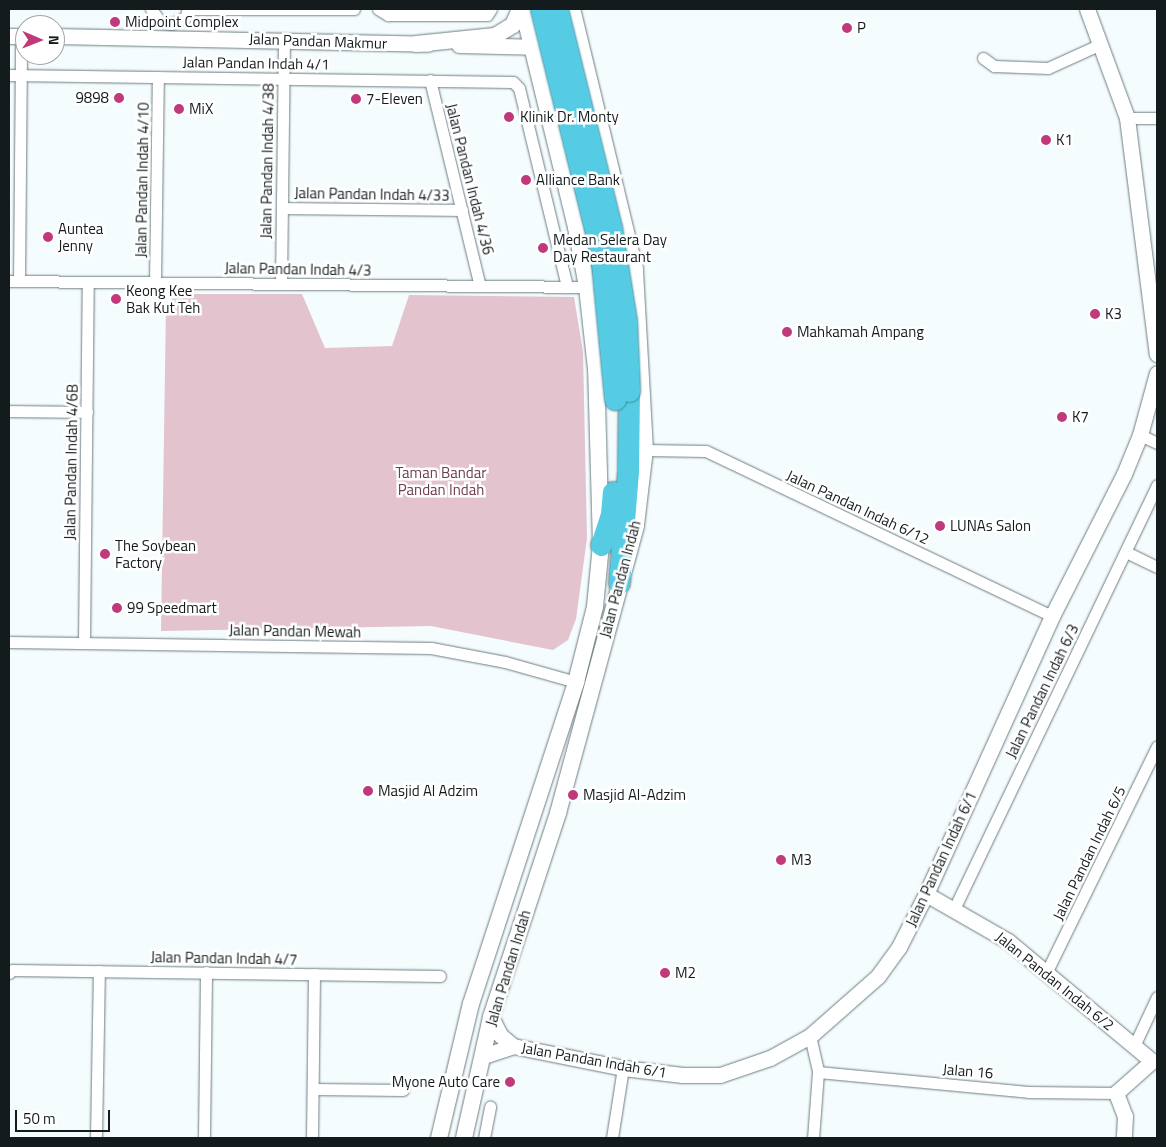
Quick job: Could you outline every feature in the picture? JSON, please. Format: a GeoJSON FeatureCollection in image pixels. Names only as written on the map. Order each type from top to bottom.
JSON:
{"type":"FeatureCollection","features":[{"type":"Feature","properties":{"kind":"highway"},"geometry":{"type":"LineString","coordinates":[[541,9],[601,253],[622,395],[628,470],[619,583]]}},
{"type":"Feature","properties":{"kind":"highway"},"geometry":{"type":"LineString","coordinates":[[556,9],[611,227],[626,321],[622,395],[611,514],[601,545]]}},
{"type":"Feature","properties":{"kind":"main road"},"geometry":{"type":"LineString","coordinates":[[416,44],[495,36],[513,25],[522,9]]}},
{"type":"Feature","properties":{"kind":"main road","name":"Jalan Pandan Indah"},"geometry":{"type":"LineString","coordinates":[[439,1138],[471,1004],[576,682],[594,607],[601,545],[596,369],[587,287],[576,227],[522,9]]}},
{"type":"Feature","properties":{"kind":"main road","name":"Jalan Pandan Indah"},"geometry":{"type":"LineString","coordinates":[[464,1138],[492,1017],[558,813],[636,525],[645,450],[643,380],[635,269],[572,9]]}},
{"type":"Feature","properties":{"kind":"main road"},"geometry":{"type":"LineString","coordinates":[[555,143],[561,130],[576,121],[591,122],[602,131]]}},
{"type":"Feature","properties":{"kind":"street"},"geometry":{"type":"LineString","coordinates":[[151,9],[170,31],[185,18],[188,9],[354,9]]}},
{"type":"Feature","properties":{"kind":"street"},"geometry":{"type":"LineString","coordinates":[[378,9],[388,15],[487,15],[490,9]]}},
{"type":"Feature","properties":{"kind":"street"},"geometry":{"type":"LineString","coordinates":[[1087,9],[1127,118],[1157,354]]}},
{"type":"Feature","properties":{"kind":"street","name":"Jalan Pandan Makmur"},"geometry":{"type":"LineString","coordinates":[[65,36],[170,31],[284,39],[533,48],[581,43]]}},
{"type":"Feature","properties":{"kind":"street","name":"Jalan Pandan Indah 4/38"},"geometry":{"type":"LineString","coordinates":[[281,284],[284,39]]}},
{"type":"Feature","properties":{"kind":"street"},"geometry":{"type":"LineString","coordinates":[[983,58],[994,66],[1048,68],[1101,44]]}},
{"type":"Feature","properties":{"kind":"street"},"geometry":{"type":"LineString","coordinates":[[14,281],[15,76]]}},
{"type":"Feature","properties":{"kind":"street","name":"Jalan Pandan Indah 4/1"},"geometry":{"type":"LineString","coordinates":[[15,76],[504,80],[513,82],[519,88],[567,287]]}},
{"type":"Feature","properties":{"kind":"street","name":"Jalan Pandan Indah 4/10"},"geometry":{"type":"LineString","coordinates":[[156,283],[158,77]]}},
{"type":"Feature","properties":{"kind":"street","name":"Jalan Pandan Indah 4/36"},"geometry":{"type":"LineString","coordinates":[[430,80],[480,286]]}},
{"type":"Feature","properties":{"kind":"street"},"geometry":{"type":"LineString","coordinates":[[1127,118],[1157,118]]}},
{"type":"Feature","properties":{"kind":"street","name":"Jalan Pandan Indah 4/33"},"geometry":{"type":"LineString","coordinates":[[282,208],[462,210]]}},
{"type":"Feature","properties":{"kind":"street","name":"Jalan Pandan Indah 4/3"},"geometry":{"type":"LineString","coordinates":[[14,281],[587,287]]}},
{"type":"Feature","properties":{"kind":"street","name":"Jalan Pandan Indah 4/6B"},"geometry":{"type":"LineString","coordinates":[[84,643],[88,282]]}},
{"type":"Feature","properties":{"kind":"street","name":"Jalan Pandan Indah 6/1"},"geometry":{"type":"LineString","coordinates":[[492,1017],[500,1035],[513,1046],[623,1068],[683,1075],[720,1075],[770,1058],[810,1036],[878,976],[899,947],[926,894],[1052,616],[1140,435],[1157,373]]}},
{"type":"Feature","properties":{"kind":"street"},"geometry":{"type":"LineString","coordinates":[[9,411],[87,412]]}},
{"type":"Feature","properties":{"kind":"street"},"geometry":{"type":"LineString","coordinates":[[1140,435],[1157,443]]}},
{"type":"Feature","properties":{"kind":"street","name":"Jalan Pandan Indah 6/12"},"geometry":{"type":"LineString","coordinates":[[645,450],[706,451],[1052,616]]}},
{"type":"Feature","properties":{"kind":"street","name":"Jalan Pandan Indah 6/3"},"geometry":{"type":"LineString","coordinates":[[954,908],[1157,485]]}},
{"type":"Feature","properties":{"kind":"street"},"geometry":{"type":"LineString","coordinates":[[1126,552],[1157,567]]}},
{"type":"Feature","properties":{"kind":"street","name":"Jalan Pandan Mewah"},"geometry":{"type":"LineString","coordinates":[[9,642],[431,648],[496,659],[576,682]]}},
{"type":"Feature","properties":{"kind":"street","name":"Jalan Pandan Indah 6/5"},"geometry":{"type":"LineString","coordinates":[[1047,971],[1157,746]]}},
{"type":"Feature","properties":{"kind":"street","name":"Jalan Pandan Indah 6/2"},"geometry":{"type":"LineString","coordinates":[[926,894],[954,908],[1008,941],[1047,971],[1154,1064]]}},
{"type":"Feature","properties":{"kind":"street","name":"Jalan Pandan Indah 4/7"},"geometry":{"type":"LineString","coordinates":[[9,972],[12,970],[440,976]]}},
{"type":"Feature","properties":{"kind":"street"},"geometry":{"type":"LineString","coordinates":[[96,1138],[99,971]]}},
{"type":"Feature","properties":{"kind":"street"},"geometry":{"type":"LineString","coordinates":[[204,1138],[206,972]]}},
{"type":"Feature","properties":{"kind":"street"},"geometry":{"type":"LineString","coordinates":[[312,1138],[314,974]]}},
{"type":"Feature","properties":{"kind":"street"},"geometry":{"type":"LineString","coordinates":[[1134,1046],[1157,997]]}},
{"type":"Feature","properties":{"kind":"street"},"geometry":{"type":"LineString","coordinates":[[810,1036],[818,1072],[813,1138]]}},
{"type":"Feature","properties":{"kind":"street","name":"Jalan Pandan Indah 6/1"},"geometry":{"type":"LineString","coordinates":[[482,1056],[513,1046]]}},
{"type":"Feature","properties":{"kind":"street"},"geometry":{"type":"LineString","coordinates":[[1124,1138],[1125,1116],[1116,1093],[1154,1064]]}},
{"type":"Feature","properties":{"kind":"street"},"geometry":{"type":"LineString","coordinates":[[612,1138],[623,1068]]}},
{"type":"Feature","properties":{"kind":"street","name":"Jalan 16"},"geometry":{"type":"LineString","coordinates":[[818,1072],[1028,1092],[1116,1093]]}},
{"type":"Feature","properties":{"kind":"street"},"geometry":{"type":"LineString","coordinates":[[312,1089],[403,1090]]}},
{"type":"Feature","properties":{"kind":"street"},"geometry":{"type":"LineString","coordinates":[[484,1138],[490,1107]]}},
{"type":"Feature","properties":{"kind":"green space","name":"Taman Bandar Pandan Indah"},"geometry":{"type":"Polygon","coordinates":[[[179,294],[302,294],[325,348],[392,346],[409,295],[574,297],[583,352],[587,538],[576,619],[568,640],[553,650],[431,626],[161,631],[166,304],[179,294]]]}},
{"type":"Feature","properties":{"kind":"place","name":"Midpoint Complex"},"geometry":{"type":"Point","coordinates":[115,22]}},
{"type":"Feature","properties":{"kind":"place","name":"P"},"geometry":{"type":"Point","coordinates":[847,28]}},
{"type":"Feature","properties":{"kind":"place","name":"9898"},"geometry":{"type":"Point","coordinates":[119,98]}},
{"type":"Feature","properties":{"kind":"place","name":"7-Eleven"},"geometry":{"type":"Point","coordinates":[356,99]}},
{"type":"Feature","properties":{"kind":"place","name":"MiX"},"geometry":{"type":"Point","coordinates":[179,109]}},
{"type":"Feature","properties":{"kind":"place","name":"Klinik Dr. Monty"},"geometry":{"type":"Point","coordinates":[509,117]}},
{"type":"Feature","properties":{"kind":"place","name":"K1"},"geometry":{"type":"Point","coordinates":[1046,140]}},
{"type":"Feature","properties":{"kind":"place","name":"Alliance Bank"},"geometry":{"type":"Point","coordinates":[526,180]}},
{"type":"Feature","properties":{"kind":"place","name":"Auntea Jenny"},"geometry":{"type":"Point","coordinates":[48,237]}},
{"type":"Feature","properties":{"kind":"place","name":"Medan Selera Day Day Restaurant"},"geometry":{"type":"Point","coordinates":[543,248]}},
{"type":"Feature","properties":{"kind":"place","name":"Keong Kee Bak Kut Teh"},"geometry":{"type":"Point","coordinates":[116,299]}},
{"type":"Feature","properties":{"kind":"place","name":"K3"},"geometry":{"type":"Point","coordinates":[1095,314]}},
{"type":"Feature","properties":{"kind":"place","name":"Mahkamah Ampang"},"geometry":{"type":"Point","coordinates":[787,332]}},
{"type":"Feature","properties":{"kind":"place","name":"K7"},"geometry":{"type":"Point","coordinates":[1062,417]}},
{"type":"Feature","properties":{"kind":"place","name":"LUNAs Salon"},"geometry":{"type":"Point","coordinates":[940,526]}},
{"type":"Feature","properties":{"kind":"place","name":"The Soybean Factory"},"geometry":{"type":"Point","coordinates":[105,554]}},
{"type":"Feature","properties":{"kind":"place","name":"99 Speedmart"},"geometry":{"type":"Point","coordinates":[117,608]}},
{"type":"Feature","properties":{"kind":"place","name":"Masjid Al Adzim"},"geometry":{"type":"Point","coordinates":[368,791]}},
{"type":"Feature","properties":{"kind":"place","name":"Masjid Al-Adzim"},"geometry":{"type":"Point","coordinates":[573,795]}},
{"type":"Feature","properties":{"kind":"place","name":"M3"},"geometry":{"type":"Point","coordinates":[781,860]}},
{"type":"Feature","properties":{"kind":"place","name":"M2"},"geometry":{"type":"Point","coordinates":[665,973]}},
{"type":"Feature","properties":{"kind":"place","name":"Myone Auto Care"},"geometry":{"type":"Point","coordinates":[510,1082]}}]}
